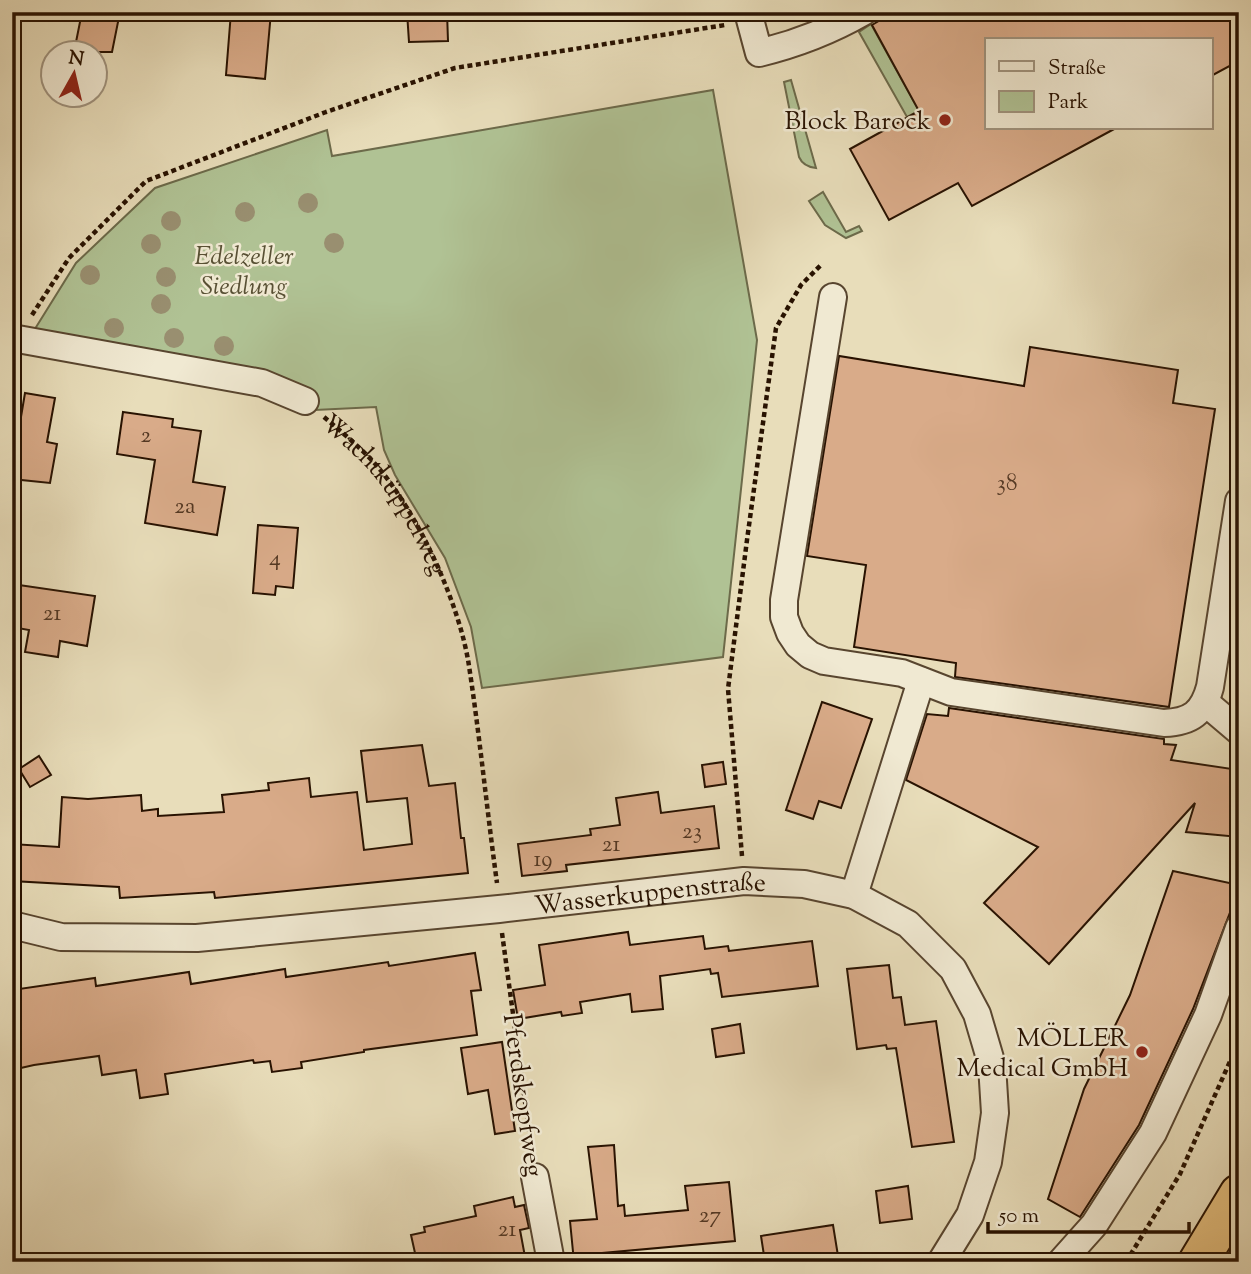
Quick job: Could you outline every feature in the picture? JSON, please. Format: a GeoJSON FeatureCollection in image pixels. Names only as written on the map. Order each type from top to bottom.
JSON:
{"type":"FeatureCollection","features":[{"type":"Feature","properties":{"kind":"highway"},"geometry":{"type":"LineString","coordinates":[[1198,1262],[1239,1194]]}},
{"type":"Feature","properties":{"kind":"street"},"geometry":{"type":"LineString","coordinates":[[749,17],[759,53],[797,44],[863,12]]}},
{"type":"Feature","properties":{"kind":"street"},"geometry":{"type":"LineString","coordinates":[[832,297],[785,600],[784,617],[790,633],[798,645],[810,655],[824,661],[902,673],[951,692],[1164,723],[1180,722],[1195,715],[1206,703],[1239,501]]}},
{"type":"Feature","properties":{"kind":"street","name":"Wachtküppelweg"},"geometry":{"type":"LineString","coordinates":[[14,338],[262,383],[304,401]]}},
{"type":"Feature","properties":{"kind":"street"},"geometry":{"type":"LineString","coordinates":[[854,895],[922,681]]}},
{"type":"Feature","properties":{"kind":"street"},"geometry":{"type":"LineString","coordinates":[[1206,703],[1239,731]]}},
{"type":"Feature","properties":{"kind":"street","name":"Wasserkuppenstraße"},"geometry":{"type":"LineString","coordinates":[[12,925],[61,937],[197,938],[499,909],[744,881],[804,884],[854,895],[908,924],[953,969],[977,1014],[992,1065],[995,1113],[988,1162],[970,1215],[941,1262]]}},
{"type":"Feature","properties":{"kind":"street"},"geometry":{"type":"LineString","coordinates":[[1061,1262],[1094,1225],[1153,1133],[1208,1015],[1239,928]]}},
{"type":"Feature","properties":{"kind":"street","name":"Pferdskopfweg"},"geometry":{"type":"LineString","coordinates":[[535,1177],[551,1262]]}},
{"type":"Feature","properties":{"kind":"path"},"geometry":{"type":"LineString","coordinates":[[14,338],[69,258],[146,181],[326,112],[455,68],[749,17]]}},
{"type":"Feature","properties":{"kind":"path"},"geometry":{"type":"LineString","coordinates":[[742,860],[728,689],[749,526],[776,328],[801,285],[822,264]]}},
{"type":"Feature","properties":{"kind":"path","name":"Wachtküppelweg"},"geometry":{"type":"LineString","coordinates":[[304,401],[354,443],[382,472],[407,509],[450,598],[469,664],[498,893]]}},
{"type":"Feature","properties":{"kind":"path","name":"Pferdskopfweg"},"geometry":{"type":"LineString","coordinates":[[501,928],[535,1177]]}},
{"type":"Feature","properties":{"kind":"path"},"geometry":{"type":"LineString","coordinates":[[1126,1262],[1180,1174],[1239,1041]]}},
{"type":"Feature","properties":{"kind":"green space"},"geometry":{"type":"Polygon","coordinates":[[[871,24],[919,111],[907,117],[859,32],[871,24]]]}},
{"type":"Feature","properties":{"kind":"green space"},"geometry":{"type":"Polygon","coordinates":[[[791,80],[816,168],[805,165],[799,157],[784,82],[791,80]]]}},
{"type":"Feature","properties":{"kind":"green space","name":"Edelzeller Siedlung"},"geometry":{"type":"Polygon","coordinates":[[[713,90],[757,340],[723,657],[482,688],[471,627],[445,558],[395,475],[384,450],[376,407],[315,410],[227,374],[33,332],[76,263],[155,188],[327,130],[332,156],[713,90]]]}},
{"type":"Feature","properties":{"kind":"green space"},"geometry":{"type":"Polygon","coordinates":[[[823,192],[846,232],[859,226],[862,231],[846,238],[825,225],[809,201],[823,192]]]}},
{"type":"Feature","properties":{"kind":"building"},"geometry":{"type":"Polygon","coordinates":[[[82,12],[120,12],[112,52],[108,52],[108,38],[77,38],[82,12]]]}},
{"type":"Feature","properties":{"kind":"building"},"geometry":{"type":"Polygon","coordinates":[[[231,12],[271,12],[265,79],[226,75],[231,12]]]}},
{"type":"Feature","properties":{"kind":"building"},"geometry":{"type":"Polygon","coordinates":[[[407,12],[447,12],[448,41],[409,42],[407,12]]]}},
{"type":"Feature","properties":{"kind":"building","name":"Block Barock"},"geometry":{"type":"Polygon","coordinates":[[[894,12],[1239,12],[1239,61],[1212,75],[1212,38],[985,38],[985,130],[1112,130],[972,206],[958,183],[889,220],[850,149],[919,111],[872,25],[894,12]]]}},
{"type":"Feature","properties":{"kind":"building"},"geometry":{"type":"Polygon","coordinates":[[[1030,347],[1178,370],[1173,403],[1215,409],[1169,707],[955,677],[956,663],[854,647],[866,565],[807,556],[839,356],[1024,386],[1030,347]]]}},
{"type":"Feature","properties":{"kind":"building"},"geometry":{"type":"Polygon","coordinates":[[[25,393],[55,398],[47,442],[57,444],[50,483],[12,479],[12,416],[21,417],[25,393]]]}},
{"type":"Feature","properties":{"kind":"building"},"geometry":{"type":"Polygon","coordinates":[[[123,412],[173,419],[172,427],[201,431],[193,482],[225,487],[217,535],[145,523],[155,460],[117,454],[123,412]]]}},
{"type":"Feature","properties":{"kind":"building"},"geometry":{"type":"Polygon","coordinates":[[[258,525],[298,528],[293,588],[276,586],[275,595],[253,593],[258,525]]]}},
{"type":"Feature","properties":{"kind":"building"},"geometry":{"type":"Polygon","coordinates":[[[12,584],[95,596],[87,646],[60,641],[58,657],[25,652],[29,630],[12,627],[12,584]]]}},
{"type":"Feature","properties":{"kind":"building"},"geometry":{"type":"Polygon","coordinates":[[[822,702],[872,719],[841,808],[819,801],[813,819],[786,810],[822,702]]]}},
{"type":"Feature","properties":{"kind":"building"},"geometry":{"type":"Polygon","coordinates":[[[949,708],[1164,739],[1164,744],[1176,745],[1171,760],[1239,770],[1239,837],[1186,832],[1195,803],[1049,964],[984,903],[1038,847],[906,780],[927,714],[948,716],[949,708]]]}},
{"type":"Feature","properties":{"kind":"building"},"geometry":{"type":"Polygon","coordinates":[[[422,745],[429,786],[455,783],[468,873],[215,898],[214,892],[120,898],[119,887],[12,881],[12,844],[59,847],[62,797],[88,799],[141,795],[142,811],[158,809],[158,816],[224,812],[222,795],[269,790],[268,783],[309,778],[311,797],[357,792],[364,850],[412,844],[407,798],[367,802],[361,751],[422,745]]]}},
{"type":"Feature","properties":{"kind":"building"},"geometry":{"type":"Polygon","coordinates":[[[39,756],[51,775],[30,787],[19,769],[39,756]]]}},
{"type":"Feature","properties":{"kind":"building"},"geometry":{"type":"Polygon","coordinates":[[[723,762],[726,784],[705,787],[702,765],[723,762]]]}},
{"type":"Feature","properties":{"kind":"building"},"geometry":{"type":"Polygon","coordinates":[[[658,792],[661,813],[714,806],[719,848],[566,865],[567,871],[522,876],[518,844],[591,835],[590,829],[620,825],[616,798],[658,792]]]}},
{"type":"Feature","properties":{"kind":"building","name":"MÖLLER Medical GmbH"},"geometry":{"type":"Polygon","coordinates":[[[1173,871],[1239,885],[1239,889],[1193,1009],[1139,1125],[1080,1217],[1048,1199],[1084,1089],[1130,995],[1173,871]]]}},
{"type":"Feature","properties":{"kind":"building"},"geometry":{"type":"Polygon","coordinates":[[[628,932],[630,945],[703,936],[705,949],[728,946],[729,951],[812,941],[818,986],[722,997],[718,973],[711,974],[710,969],[660,976],[663,1009],[632,1012],[630,994],[580,1002],[582,1013],[562,1016],[561,1012],[518,1019],[513,990],[545,985],[539,945],[628,932]]]}},
{"type":"Feature","properties":{"kind":"building"},"geometry":{"type":"Polygon","coordinates":[[[475,953],[481,990],[471,991],[477,1035],[364,1050],[301,1062],[302,1068],[272,1072],[270,1061],[254,1063],[253,1060],[165,1074],[168,1094],[140,1098],[136,1070],[102,1075],[99,1056],[12,1070],[12,990],[95,978],[96,986],[189,972],[191,984],[285,969],[286,977],[475,953]]]}},
{"type":"Feature","properties":{"kind":"building"},"geometry":{"type":"Polygon","coordinates":[[[889,965],[893,998],[901,997],[905,1025],[936,1021],[954,1142],[912,1147],[896,1048],[887,1049],[886,1045],[857,1049],[847,969],[889,965]]]}},
{"type":"Feature","properties":{"kind":"building"},"geometry":{"type":"Polygon","coordinates":[[[740,1024],[744,1053],[716,1057],[712,1029],[740,1024]]]}},
{"type":"Feature","properties":{"kind":"building"},"geometry":{"type":"Polygon","coordinates":[[[502,1042],[515,1131],[495,1134],[488,1090],[468,1094],[461,1048],[502,1042]]]}},
{"type":"Feature","properties":{"kind":"building"},"geometry":{"type":"Polygon","coordinates":[[[614,1145],[618,1206],[624,1205],[625,1216],[688,1210],[685,1186],[729,1182],[735,1241],[603,1253],[605,1262],[574,1262],[570,1221],[597,1219],[588,1147],[614,1145]]]}},
{"type":"Feature","properties":{"kind":"building"},"geometry":{"type":"Polygon","coordinates":[[[908,1186],[912,1219],[880,1223],[876,1191],[908,1186]]]}},
{"type":"Feature","properties":{"kind":"building"},"geometry":{"type":"Polygon","coordinates":[[[513,1197],[515,1207],[524,1205],[529,1228],[520,1230],[526,1262],[417,1262],[411,1235],[425,1232],[424,1227],[476,1216],[474,1206],[513,1197]]]}},
{"type":"Feature","properties":{"kind":"building"},"geometry":{"type":"Polygon","coordinates":[[[833,1225],[839,1262],[765,1262],[761,1236],[833,1225]]]}},
{"type":"Feature","properties":{"kind":"place","name":"Block Barock"},"geometry":{"type":"Point","coordinates":[945,120]}},
{"type":"Feature","properties":{"kind":"place","name":"MÖLLER Medical GmbH"},"geometry":{"type":"Point","coordinates":[1142,1052]}}]}
